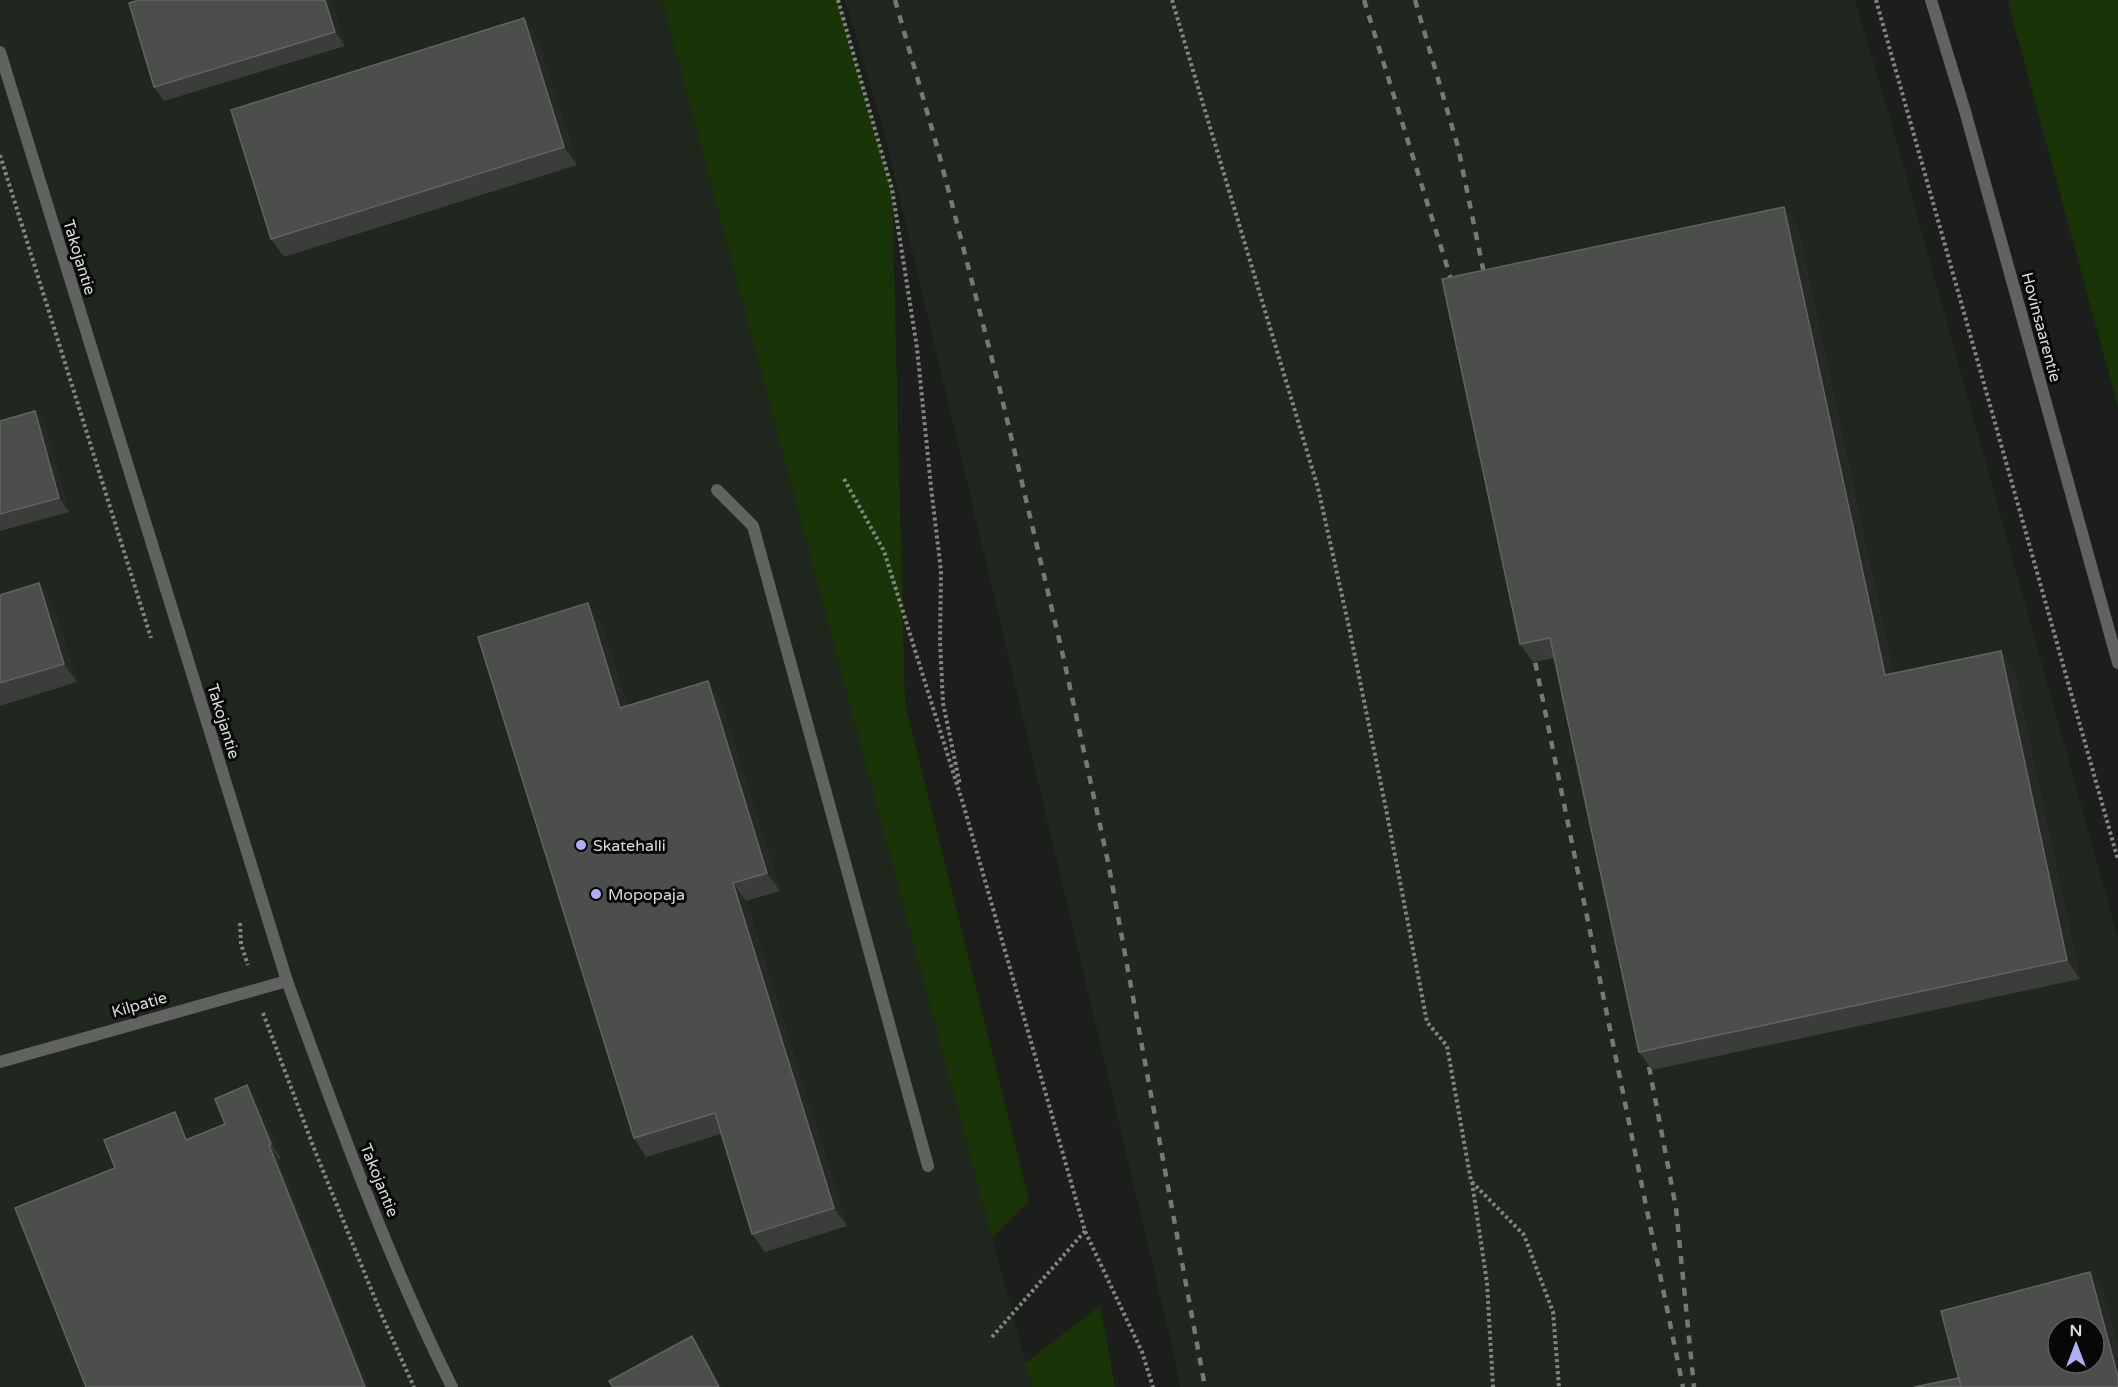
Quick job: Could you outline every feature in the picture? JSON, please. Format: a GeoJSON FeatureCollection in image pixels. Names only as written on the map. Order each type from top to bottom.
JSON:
{"type":"FeatureCollection","features":[{"type":"Feature","properties":{"kind":"street","name":"Hovinsaarentie"},"geometry":{"type":"LineString","coordinates":[[1931,0],[1965,111],[2118,663]]}},
{"type":"Feature","properties":{"kind":"street","name":"Takojantie"},"geometry":{"type":"LineString","coordinates":[[0,52],[287,981],[324,1083],[394,1259],[428,1339],[452,1387]]}},
{"type":"Feature","properties":{"kind":"street"},"geometry":{"type":"LineString","coordinates":[[717,490],[753,526],[928,1166]]}},
{"type":"Feature","properties":{"kind":"street","name":"Kilpatie"},"geometry":{"type":"LineString","coordinates":[[0,1062],[287,981]]}},
{"type":"Feature","properties":{"kind":"path"},"geometry":{"type":"LineString","coordinates":[[838,0],[892,189],[917,348],[941,571],[940,642],[943,703],[964,807]]}},
{"type":"Feature","properties":{"kind":"path"},"geometry":{"type":"LineString","coordinates":[[1172,0],[1318,488],[1385,802],[1427,1023],[1447,1046],[1472,1181],[1487,1283],[1493,1387]]}},
{"type":"Feature","properties":{"kind":"path"},"geometry":{"type":"LineString","coordinates":[[1876,0],[2118,860]]}},
{"type":"Feature","properties":{"kind":"path"},"geometry":{"type":"LineString","coordinates":[[844,478],[885,551],[964,807],[1085,1231],[1142,1352],[1154,1387]]}},
{"type":"Feature","properties":{"kind":"path"},"geometry":{"type":"LineString","coordinates":[[1472,1181],[1524,1234],[1553,1312],[1559,1387]]}},
{"type":"Feature","properties":{"kind":"path"},"geometry":{"type":"LineString","coordinates":[[992,1337],[1085,1231]]}},
{"type":"Feature","properties":{"kind":"shaded area"},"geometry":{"type":"Polygon","coordinates":[[[0,0],[662,0],[1032,1387],[0,1387],[0,0]]]}},
{"type":"Feature","properties":{"kind":"shaded area"},"geometry":{"type":"Polygon","coordinates":[[[845,0],[1855,0],[1894,132],[2118,938],[2118,1387],[1180,1387],[884,132],[845,0]]]}},
{"type":"Feature","properties":{"kind":"green space"},"geometry":{"type":"Polygon","coordinates":[[[662,0],[838,0],[892,189],[905,704],[1029,1201],[992,1238],[662,0]]]}},
{"type":"Feature","properties":{"kind":"green space"},"geometry":{"type":"Polygon","coordinates":[[[2012,0],[2118,0],[2118,407],[2008,2],[2012,0]]]}},
{"type":"Feature","properties":{"kind":"green space"},"geometry":{"type":"Polygon","coordinates":[[[1100,1306],[1115,1387],[1032,1387],[1025,1363],[1100,1306]]]}},
{"type":"Feature","properties":{"kind":"building"},"geometry":{"type":"Polygon","coordinates":[[[139,0],[325,0],[335,32],[154,87],[129,3],[139,0]]]}},
{"type":"Feature","properties":{"kind":"building"},"geometry":{"type":"Polygon","coordinates":[[[524,18],[564,147],[271,239],[231,110],[524,18]]]}},
{"type":"Feature","properties":{"kind":"building"},"geometry":{"type":"Polygon","coordinates":[[[1784,207],[1885,675],[2001,651],[2067,960],[1639,1052],[1550,638],[1520,644],[1442,279],[1784,207]]]}},
{"type":"Feature","properties":{"kind":"building"},"geometry":{"type":"Polygon","coordinates":[[[35,411],[59,498],[0,514],[0,421],[35,411]]]}},
{"type":"Feature","properties":{"kind":"building"},"geometry":{"type":"Polygon","coordinates":[[[39,583],[64,664],[0,683],[0,595],[39,583]]]}},
{"type":"Feature","properties":{"kind":"building"},"geometry":{"type":"Polygon","coordinates":[[[588,603],[620,708],[708,681],[767,873],[733,883],[834,1208],[752,1234],[715,1113],[634,1138],[478,637],[588,603]]]}},
{"type":"Feature","properties":{"kind":"building"},"geometry":{"type":"Polygon","coordinates":[[[247,1085],[365,1387],[86,1387],[15,1208],[115,1168],[104,1140],[175,1112],[186,1140],[225,1124],[215,1099],[247,1085]]]}},
{"type":"Feature","properties":{"kind":"building"},"geometry":{"type":"Polygon","coordinates":[[[2090,1272],[2101,1315],[2046,1315],[2046,1375],[2106,1375],[2106,1332],[2118,1377],[2118,1387],[1961,1387],[1941,1311],[2090,1272]]]}},
{"type":"Feature","properties":{"kind":"building"},"geometry":{"type":"Polygon","coordinates":[[[692,1336],[719,1387],[613,1387],[609,1381],[692,1336]]]}},
{"type":"Feature","properties":{"kind":"building"},"geometry":{"type":"Polygon","coordinates":[[[1959,1378],[1961,1387],[1914,1387],[1959,1378]]]}},
{"type":"Feature","properties":{"kind":"railway"},"geometry":{"type":"LineString","coordinates":[[895,0],[938,150],[1000,390],[1064,660],[1108,862],[1205,1387]]}},
{"type":"Feature","properties":{"kind":"railway"},"geometry":{"type":"LineString","coordinates":[[1364,0],[1455,292]]}},
{"type":"Feature","properties":{"kind":"railway"},"geometry":{"type":"LineString","coordinates":[[1415,0],[1458,147],[1487,288]]}},
{"type":"Feature","properties":{"kind":"railway"},"geometry":{"type":"LineString","coordinates":[[1532,647],[1683,1387]]}},
{"type":"Feature","properties":{"kind":"railway"},"geometry":{"type":"LineString","coordinates":[[1646,1051],[1676,1208],[1694,1387]]}},
{"type":"Feature","properties":{"kind":"place","name":"Skatehalli"},"geometry":{"type":"Point","coordinates":[581,845]}},
{"type":"Feature","properties":{"kind":"place","name":"Mopopaja"},"geometry":{"type":"Point","coordinates":[596,894]}}]}
